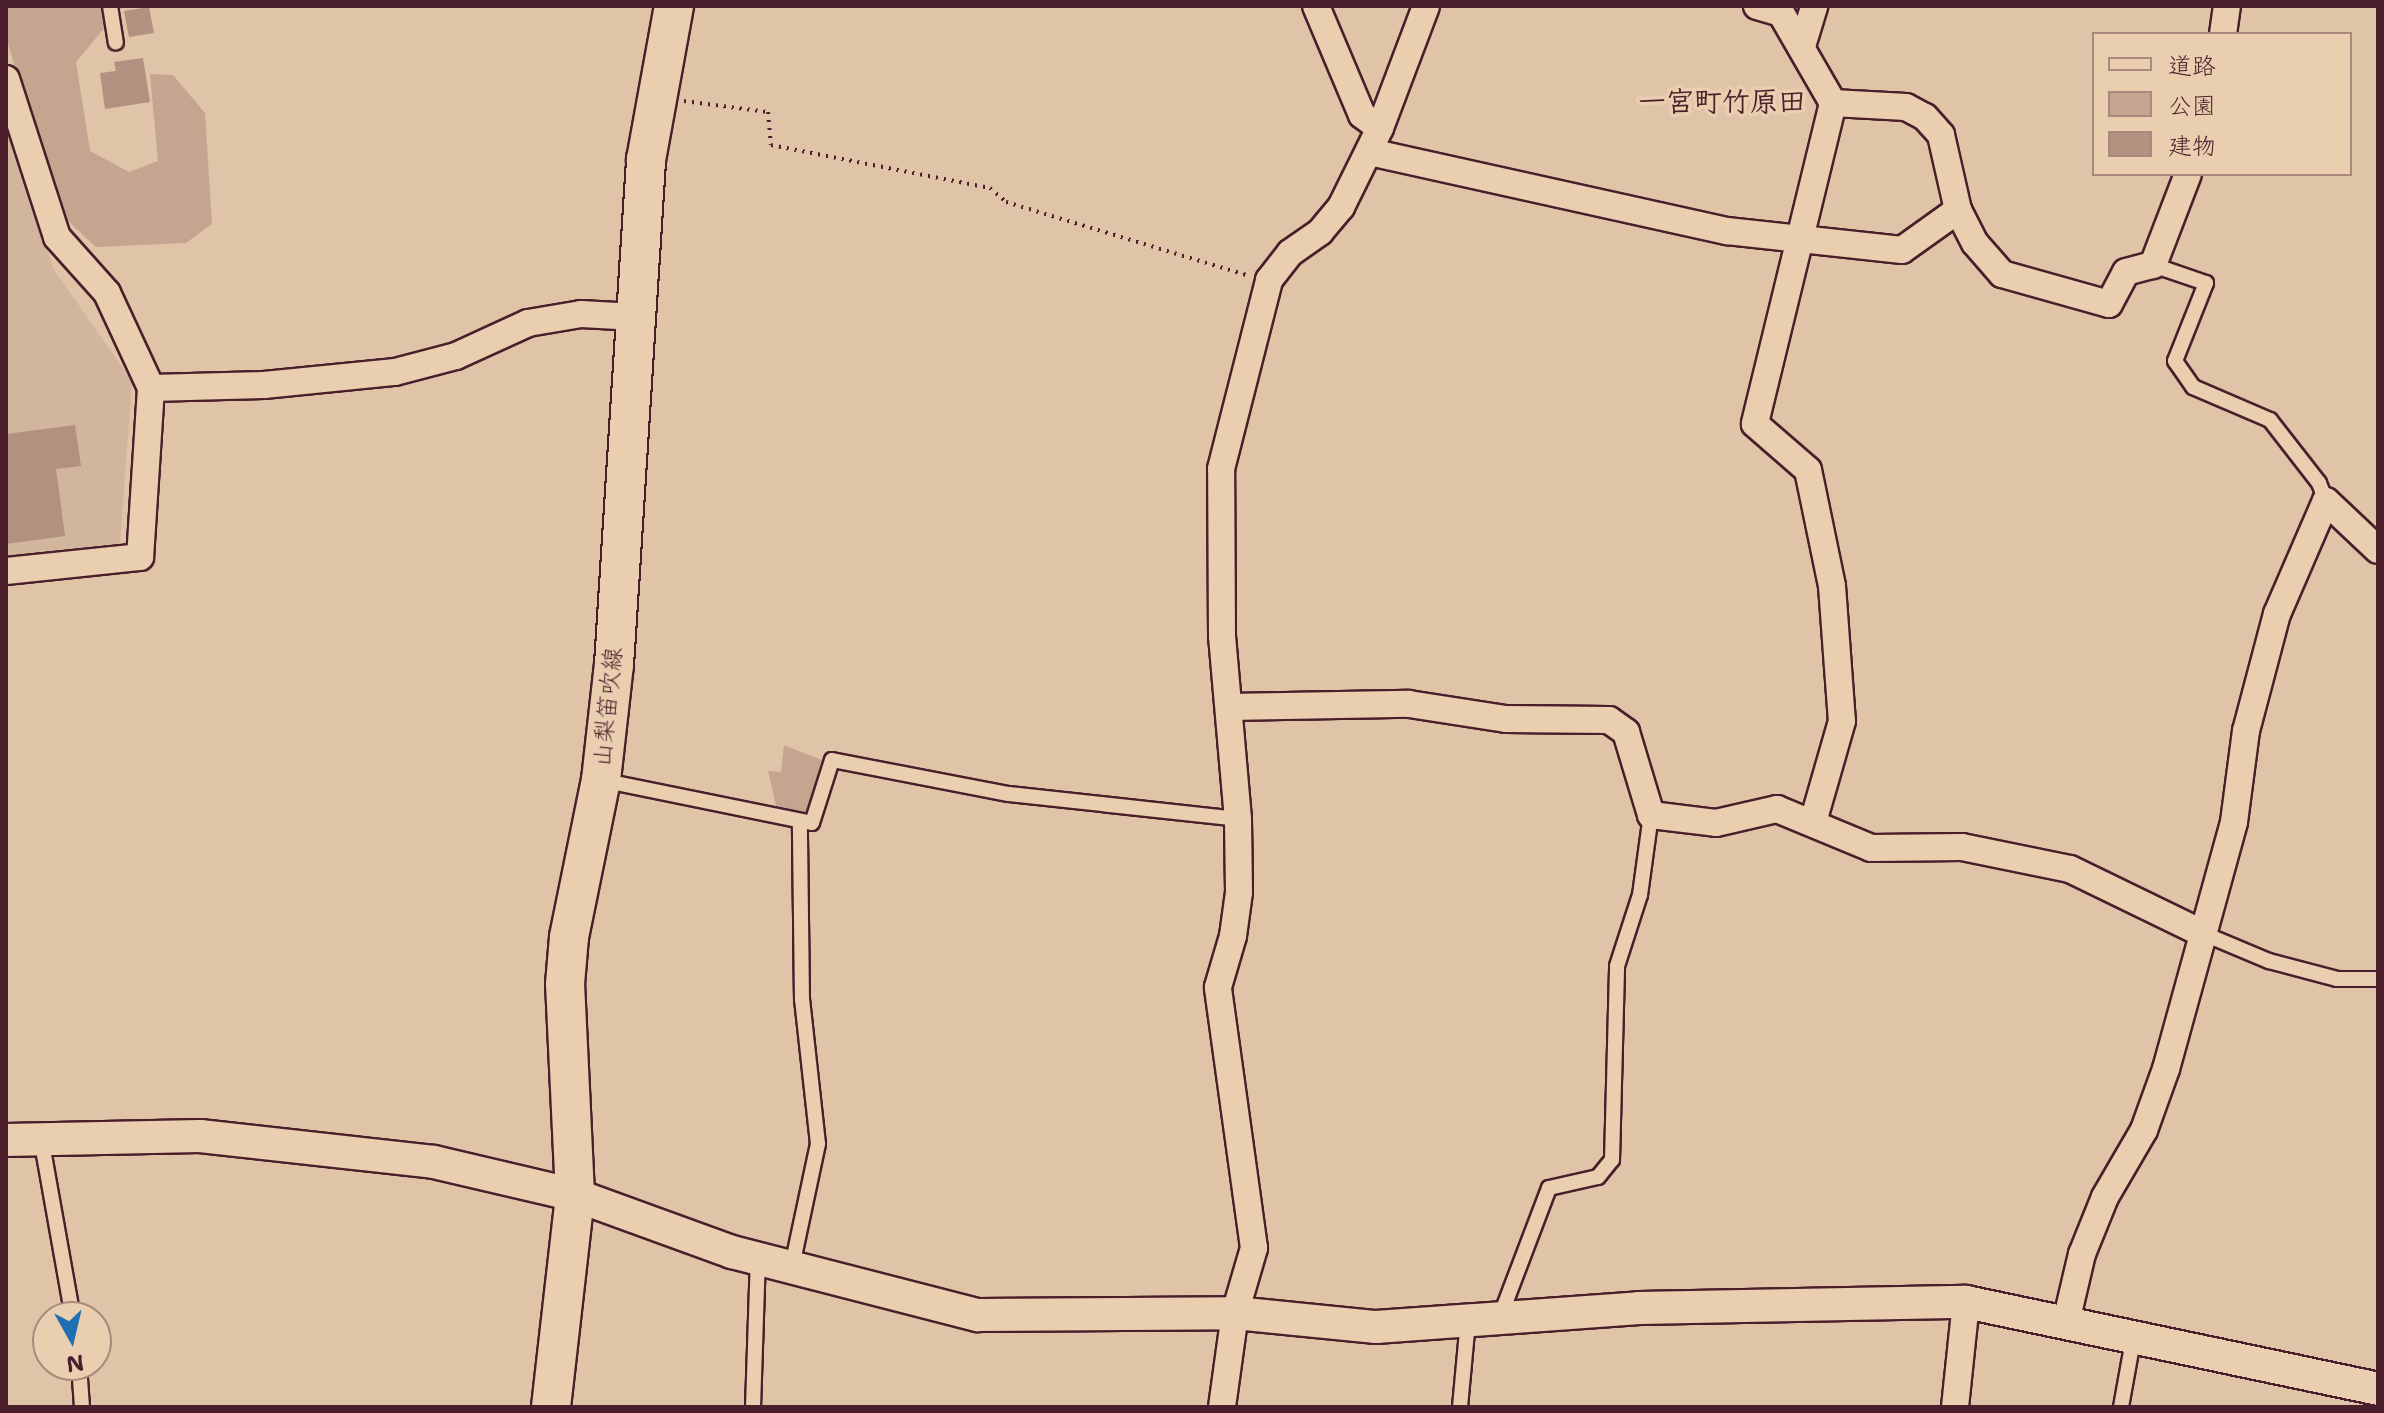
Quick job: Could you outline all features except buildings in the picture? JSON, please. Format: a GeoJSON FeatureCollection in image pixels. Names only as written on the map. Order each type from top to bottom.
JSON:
{"type":"FeatureCollection","features":[{"type":"Feature","properties":{"kind":"main road","name":"山梨笛吹線"},"geometry":{"type":"LineString","coordinates":[[551,1407],[575,1195],[565,984],[569,937],[601,780],[614,665],[636,317],[656,98],[674,6]]}},
{"type":"Feature","properties":{"kind":"street"},"geometry":{"type":"LineString","coordinates":[[1316,6],[1362,115],[1380,128]]}},
{"type":"Feature","properties":{"kind":"street"},"geometry":{"type":"LineString","coordinates":[[1222,1407],[1235,1313],[1253,1265],[1254,1248],[1218,987],[1237,906],[1238,819],[1222,636],[1221,469],[1269,280],[1290,253],[1320,232],[1341,207],[1370,152],[1426,6]]}},
{"type":"Feature","properties":{"kind":"street"},"geometry":{"type":"LineString","coordinates":[[1757,6],[1781,13],[1803,43],[1833,103],[1755,424],[1808,470],[1832,586],[1842,721],[1813,822]]}},
{"type":"Feature","properties":{"kind":"street"},"geometry":{"type":"LineString","coordinates":[[1803,43],[1814,6]]}},
{"type":"Feature","properties":{"kind":"street"},"geometry":{"type":"LineString","coordinates":[[2223,32],[2227,6]]}},
{"type":"Feature","properties":{"kind":"street"},"geometry":{"type":"LineString","coordinates":[[6,571],[140,557],[151,388],[107,293],[57,237],[7,87]]}},
{"type":"Feature","properties":{"kind":"street"},"geometry":{"type":"LineString","coordinates":[[1833,103],[1906,107],[1925,117],[1941,135],[1958,210],[1975,243],[2002,274],[2109,304],[2126,272],[2153,265],[2187,176]]}},
{"type":"Feature","properties":{"kind":"street"},"geometry":{"type":"LineString","coordinates":[[1370,152],[1727,231],[1902,250],[1958,210]]}},
{"type":"Feature","properties":{"kind":"street"},"geometry":{"type":"LineString","coordinates":[[151,388],[264,385],[395,372],[456,356],[528,323],[581,314],[636,317]]}},
{"type":"Feature","properties":{"kind":"street"},"geometry":{"type":"LineString","coordinates":[[2066,1322],[2082,1254],[2105,1197],[2144,1130],[2166,1069],[2234,822],[2246,731],[2277,614],[2326,501],[2378,550]]}},
{"type":"Feature","properties":{"kind":"street"},"geometry":{"type":"LineString","coordinates":[[1229,707],[1409,704],[1506,719],[1609,720],[1626,732],[1651,815],[1716,823],[1777,809],[1871,848],[1962,847],[2070,869],[2202,933]]}},
{"type":"Feature","properties":{"kind":"street"},"geometry":{"type":"LineString","coordinates":[[6,1140],[247,1140],[434,1162],[575,1195],[758,1258],[978,1315],[1235,1313],[1376,1327],[1500,1317],[1966,1302],[2134,1335],[2378,1389]]}},
{"type":"Feature","properties":{"kind":"street"},"geometry":{"type":"LineString","coordinates":[[1955,1407],[1966,1302]]}},
{"type":"Feature","properties":{"kind":"lane"},"geometry":{"type":"LineString","coordinates":[[110,6],[116,43]]}},
{"type":"Feature","properties":{"kind":"lane"},"geometry":{"type":"LineString","coordinates":[[2153,265],[2206,283],[2175,361],[2193,387],[2270,420],[2319,483],[2326,501]]}},
{"type":"Feature","properties":{"kind":"lane"},"geometry":{"type":"LineString","coordinates":[[601,780],[800,824],[812,823],[832,760],[1009,794],[1238,819]]}},
{"type":"Feature","properties":{"kind":"lane"},"geometry":{"type":"LineString","coordinates":[[1500,1317],[1549,1188],[1598,1177],[1612,1160],[1617,966],[1640,895],[1651,815]]}},
{"type":"Feature","properties":{"kind":"lane"},"geometry":{"type":"LineString","coordinates":[[792,1266],[818,1144],[802,1000],[800,824]]}},
{"type":"Feature","properties":{"kind":"lane"},"geometry":{"type":"LineString","coordinates":[[2202,933],[2282,964],[2337,979],[2378,979]]}},
{"type":"Feature","properties":{"kind":"lane"},"geometry":{"type":"LineString","coordinates":[[41,1138],[70,1301]]}},
{"type":"Feature","properties":{"kind":"lane"},"geometry":{"type":"LineString","coordinates":[[753,1407],[758,1258]]}},
{"type":"Feature","properties":{"kind":"lane"},"geometry":{"type":"LineString","coordinates":[[1460,1407],[1468,1319]]}},
{"type":"Feature","properties":{"kind":"lane"},"geometry":{"type":"LineString","coordinates":[[2121,1407],[2134,1335]]}},
{"type":"Feature","properties":{"kind":"lane"},"geometry":{"type":"LineString","coordinates":[[80,1381],[82,1407]]}},
{"type":"Feature","properties":{"kind":"path"},"geometry":{"type":"LineString","coordinates":[[656,98],[768,112],[771,145],[990,188],[1006,202],[1082,221],[1199,264],[1269,280]]}},
{"type":"Feature","properties":{"kind":"shaded area"},"geometry":{"type":"Polygon","coordinates":[[[6,125],[54,270],[132,381],[120,543],[6,557],[6,125]]]}},
{"type":"Feature","properties":{"kind":"green space"},"geometry":{"type":"Polygon","coordinates":[[[6,6],[123,6],[76,62],[90,151],[129,172],[158,161],[150,74],[173,75],[205,113],[212,224],[186,243],[96,247],[55,209],[6,36],[6,6]]]}},
{"type":"Feature","properties":{"kind":"green space"},"geometry":{"type":"Polygon","coordinates":[[[784,745],[822,760],[806,817],[777,810],[768,771],[781,772],[784,745]]]}},
{"type":"Feature","properties":{"kind":"district","name":"一宮町竹原田"},"geometry":{"type":"Point","coordinates":[1722,101]}}]}
